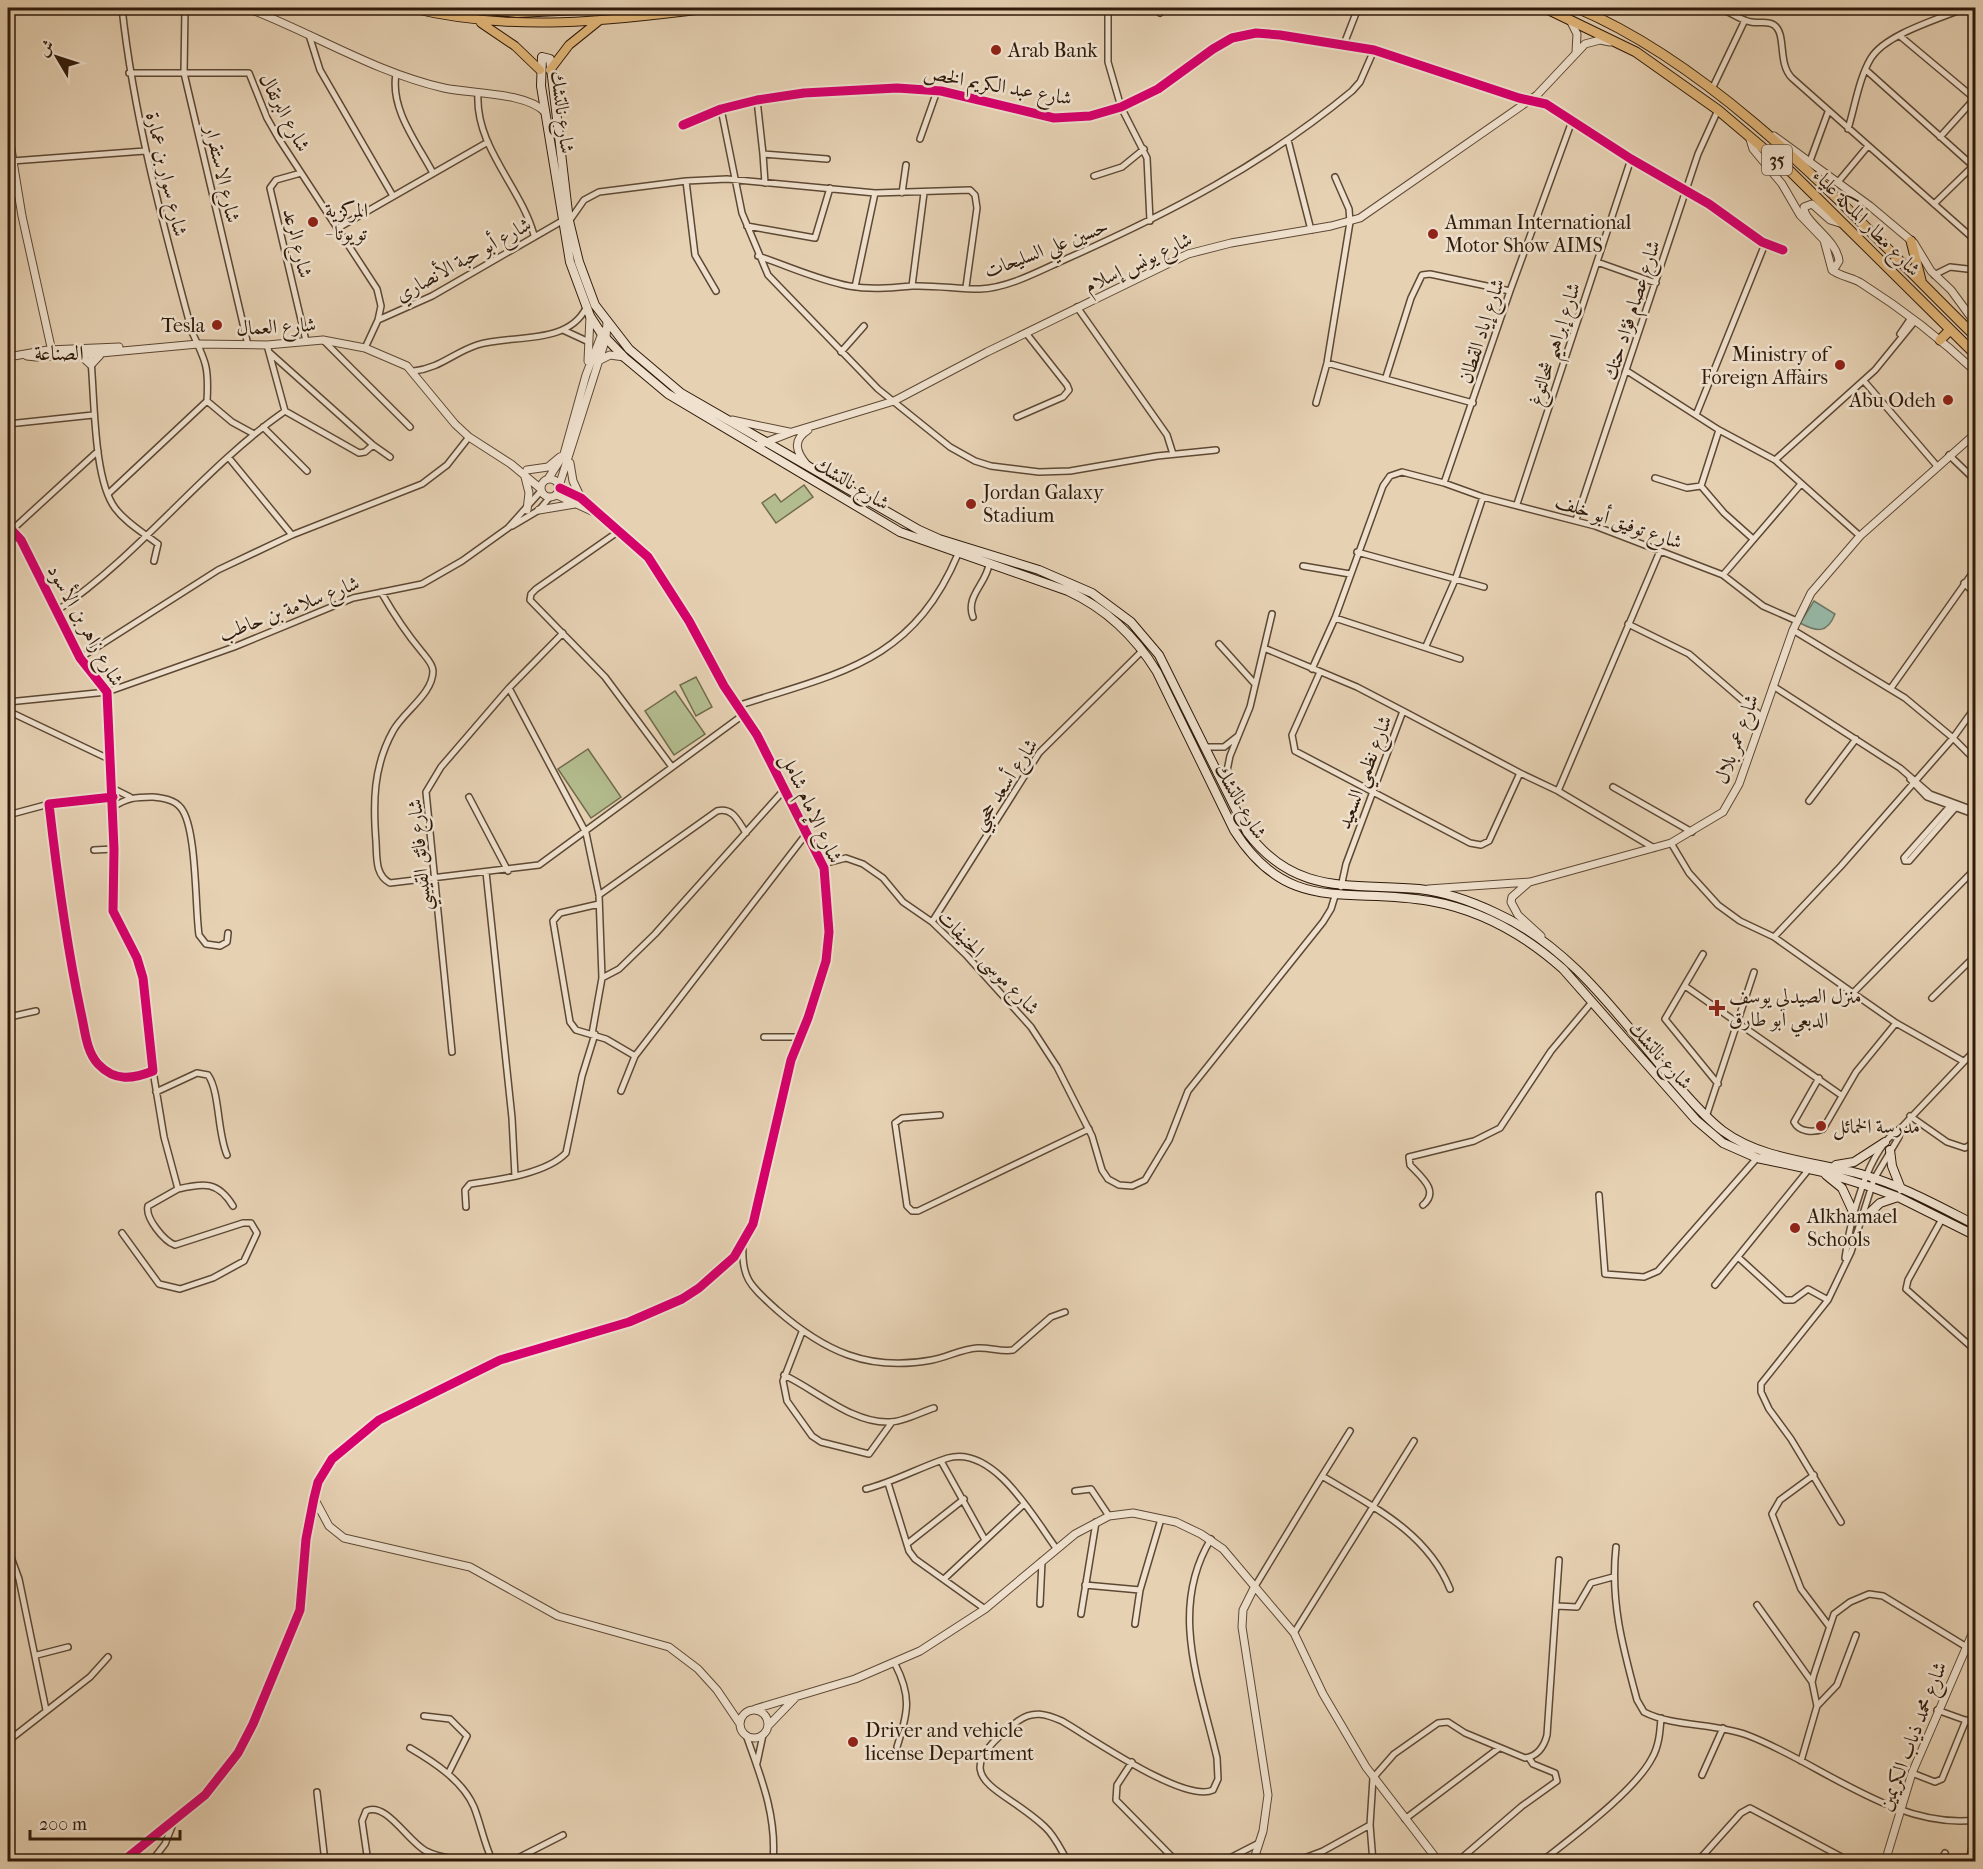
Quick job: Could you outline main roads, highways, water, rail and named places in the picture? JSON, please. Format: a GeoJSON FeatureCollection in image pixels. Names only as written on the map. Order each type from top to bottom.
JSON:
{"type":"FeatureCollection","features":[{"type":"Feature","properties":{"kind":"highway"},"geometry":{"type":"LineString","coordinates":[[411,8],[476,20],[526,24],[600,20],[712,8]]}},
{"type":"Feature","properties":{"kind":"highway"},"geometry":{"type":"LineString","coordinates":[[467,8],[517,13],[621,8]]}},
{"type":"Feature","properties":{"kind":"highway","name":"شارع مطار الملكة علياء"},"geometry":{"type":"LineString","coordinates":[[1545,8],[1621,44],[1653,63],[1718,110],[1749,135],[1844,224],[1976,355]]}},
{"type":"Feature","properties":{"kind":"highway","name":"شارع مطار الملكة علياء"},"geometry":{"type":"LineString","coordinates":[[1577,8],[1653,48],[1712,89],[1757,126],[1921,283],[1974,330]]}},
{"type":"Feature","properties":{"kind":"highway"},"geometry":{"type":"LineString","coordinates":[[476,20],[506,38],[540,70]]}},
{"type":"Feature","properties":{"kind":"highway"},"geometry":{"type":"LineString","coordinates":[[550,69],[569,45],[600,20]]}},
{"type":"Feature","properties":{"kind":"highway"},"geometry":{"type":"LineString","coordinates":[[1911,241],[1921,283]]}},
{"type":"Feature","properties":{"kind":"highway"},"geometry":{"type":"LineString","coordinates":[[1940,340],[1950,330]]}},
{"type":"Feature","properties":{"kind":"main road","name":"شارع نالتشك"},"geometry":{"type":"LineString","coordinates":[[1826,1169],[1809,1169],[1757,1158],[1723,1143],[1696,1120],[1563,969],[1543,951],[1487,918],[1422,899],[1335,896],[1293,884],[1257,859],[1239,838],[1226,816],[1162,682],[1143,650],[1120,625],[1079,597],[900,532],[668,394],[625,358],[607,331],[588,288],[565,221],[545,112],[540,60],[544,56],[550,59],[550,69],[565,221],[570,262],[588,312],[607,331],[667,383],[723,418],[919,530],[1039,570],[1080,586],[1106,602],[1151,644],[1247,832],[1275,862],[1310,880],[1341,887],[1420,889],[1479,905],[1517,923],[1544,939],[1577,969],[1706,1117],[1723,1131],[1752,1147],[1826,1169],[1869,1182],[1976,1225]]}},
{"type":"Feature","properties":{"kind":"main road"},"geometry":{"type":"LineString","coordinates":[[1188,735],[1196,732]]}},
{"type":"Feature","properties":{"kind":"main road"},"geometry":{"type":"LineString","coordinates":[[1885,1142],[1854,1162],[1826,1169],[1842,1188],[1859,1218],[1899,1193],[1890,1150]]}},
{"type":"Feature","properties":{"kind":"main road","name":"شارع نالتشك"},"geometry":{"type":"LineString","coordinates":[[1899,1193],[1976,1236]]}},
{"type":"Feature","properties":{"kind":"place","name":"Arab Bank"},"geometry":{"type":"Point","coordinates":[996,50]}},
{"type":"Feature","properties":{"kind":"place","name":"المركزية - تويوتا"},"geometry":{"type":"Point","coordinates":[313,222]}},
{"type":"Feature","properties":{"kind":"place","name":"Amman International Motor Show AIMS"},"geometry":{"type":"Point","coordinates":[1433,234]}},
{"type":"Feature","properties":{"kind":"place","name":"Tesla"},"geometry":{"type":"Point","coordinates":[217,325]}},
{"type":"Feature","properties":{"kind":"place","name":"Ministry of Foreign Affairs"},"geometry":{"type":"Point","coordinates":[1840,365]}},
{"type":"Feature","properties":{"kind":"place","name":"Abu Odeh"},"geometry":{"type":"Point","coordinates":[1948,400]}},
{"type":"Feature","properties":{"kind":"place","name":"Jordan Galaxy Stadium"},"geometry":{"type":"Point","coordinates":[971,504]}},
{"type":"Feature","properties":{"kind":"place","name":"منزل الصيدلي يوسف الدبعي ابو طارق"},"geometry":{"type":"Point","coordinates":[1717,1008]}},
{"type":"Feature","properties":{"kind":"place","name":"مدرسة الخمائل"},"geometry":{"type":"Point","coordinates":[1821,1126]}},
{"type":"Feature","properties":{"kind":"place","name":"Alkhamael Schools"},"geometry":{"type":"Point","coordinates":[1795,1228]}},
{"type":"Feature","properties":{"kind":"place","name":"Driver and vehicle license Department"},"geometry":{"type":"Point","coordinates":[853,1742]}},
{"type":"Feature","properties":{"kind":"district","name":"الصناعة"},"geometry":{"type":"Point","coordinates":[59,353]}}]}
